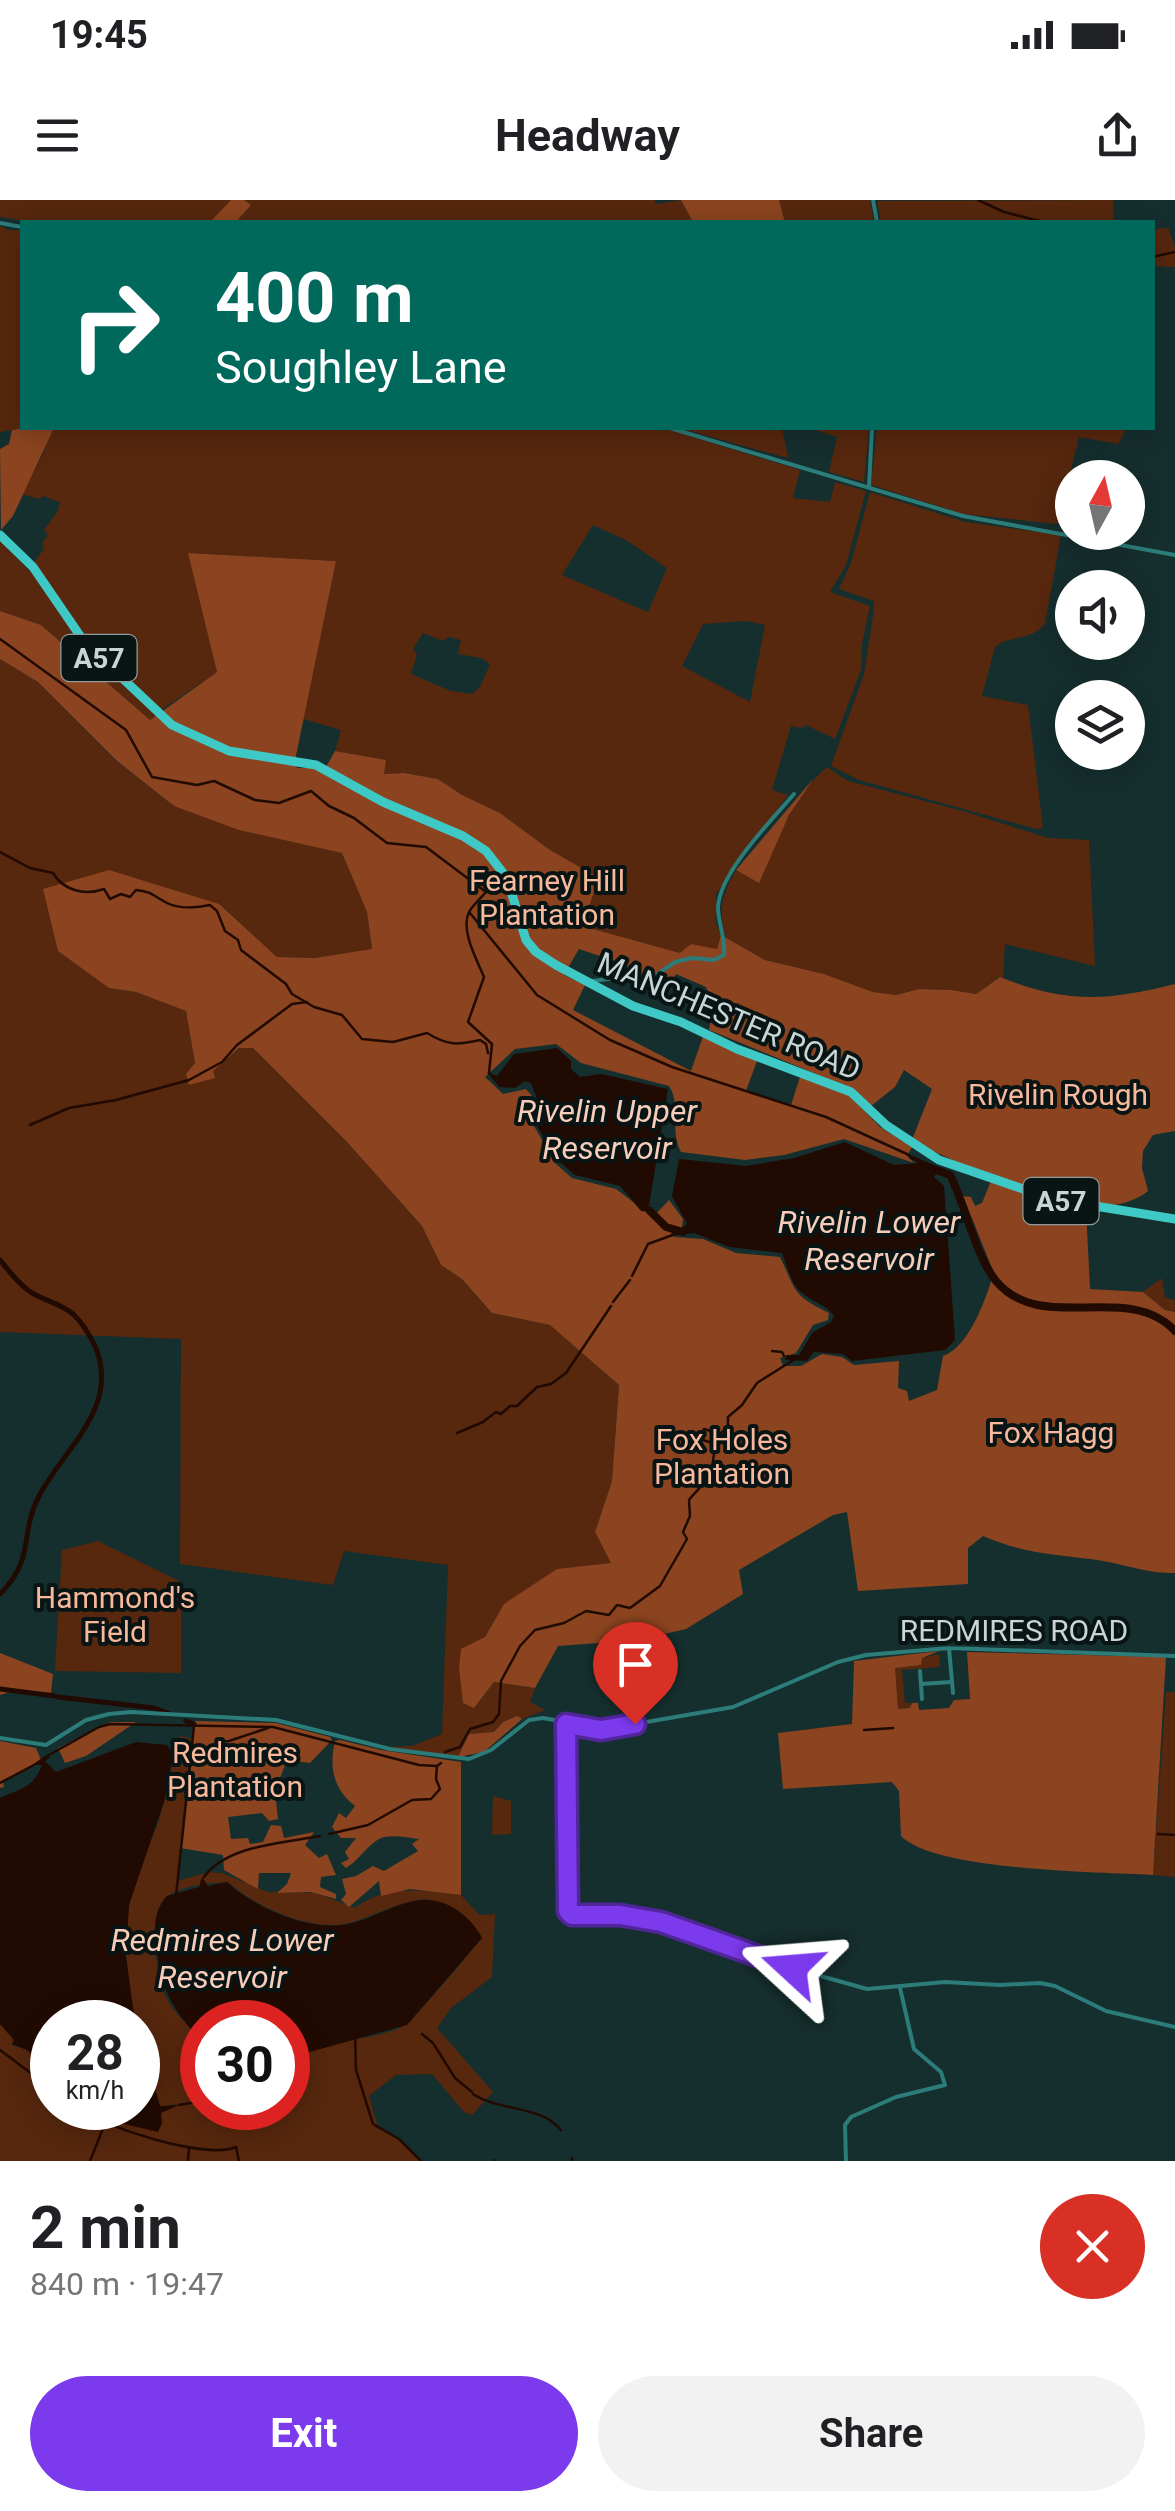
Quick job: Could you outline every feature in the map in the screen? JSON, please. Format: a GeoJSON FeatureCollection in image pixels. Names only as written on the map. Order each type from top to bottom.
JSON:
{"type":"FeatureCollection","features":[{"type":"Feature","properties":{"kind":"main road","name":"MANCHESTER ROAD"},"geometry":{"type":"LineString","coordinates":[[0,535],[33,567],[85,643],[166,720],[229,751],[310,763],[383,802],[463,836],[486,851],[502,869],[519,925],[530,946],[588,984],[798,1074],[842,1088],[915,1146],[947,1163],[1052,1198],[1175,1219]]}},
{"type":"Feature","properties":{"kind":"street"},"geometry":{"type":"LineString","coordinates":[[677,430],[962,516],[1175,554]]}},
{"type":"Feature","properties":{"kind":"street"},"geometry":{"type":"LineString","coordinates":[[869,487],[872,430]]}},
{"type":"Feature","properties":{"kind":"street"},"geometry":{"type":"LineString","coordinates":[[588,984],[624,977],[654,978],[675,962],[692,958],[714,960],[724,955],[718,906],[723,888],[735,867],[794,794]]}},
{"type":"Feature","properties":{"kind":"street"},"geometry":{"type":"LineString","coordinates":[[949,1648],[953,1693]]}},
{"type":"Feature","properties":{"kind":"street","name":"REDMIRES ROAD"},"geometry":{"type":"LineString","coordinates":[[0,1738],[46,1745],[86,1720],[131,1712],[276,1720],[390,1750],[464,1759],[487,1752],[529,1720],[543,1718],[611,1729],[733,1707],[851,1658],[949,1648],[1175,1656]]}},
{"type":"Feature","properties":{"kind":"street"},"geometry":{"type":"LineString","coordinates":[[920,1671],[922,1698]]}},
{"type":"Feature","properties":{"kind":"street"},"geometry":{"type":"LineString","coordinates":[[920,1684],[952,1682]]}},
{"type":"Feature","properties":{"kind":"street"},"geometry":{"type":"LineString","coordinates":[[566,1724],[566,1900],[570,1914],[658,1921],[774,1963],[861,1988],[945,1982],[1046,1984],[1106,2011],[1175,2026]]}},
{"type":"Feature","properties":{"kind":"street"},"geometry":{"type":"LineString","coordinates":[[846,2161],[846,2122],[896,2097],[945,2085],[942,2073],[913,2048],[900,1988]]}},
{"type":"Feature","properties":{"kind":"green space"},"geometry":{"type":"Polygon","coordinates":[[[0,200],[231,200],[212,220],[0,217],[0,200]]]}},
{"type":"Feature","properties":{"kind":"green space"},"geometry":{"type":"Polygon","coordinates":[[[231,200],[244,200],[251,205],[238,220],[212,220],[231,200]]]}},
{"type":"Feature","properties":{"kind":"green space"},"geometry":{"type":"Polygon","coordinates":[[[244,200],[654,200],[657,204],[681,200],[692,220],[238,220],[251,205],[244,200]]]}},
{"type":"Feature","properties":{"kind":"green space"},"geometry":{"type":"Polygon","coordinates":[[[681,200],[779,200],[784,220],[692,220],[681,200]]]}},
{"type":"Feature","properties":{"kind":"green space"},"geometry":{"type":"Polygon","coordinates":[[[779,200],[870,200],[874,220],[784,220],[779,200]]]}},
{"type":"Feature","properties":{"kind":"green space"},"geometry":{"type":"Polygon","coordinates":[[[1113,200],[1114,220],[881,220],[877,201],[1113,200]]]}},
{"type":"Feature","properties":{"kind":"green space"},"geometry":{"type":"Polygon","coordinates":[[[0,226],[20,230],[20,429],[0,432],[0,226]]]}},
{"type":"Feature","properties":{"kind":"green space"},"geometry":{"type":"Polygon","coordinates":[[[1168,228],[1175,247],[1175,267],[1155,266],[1155,229],[1168,228]]]}},
{"type":"Feature","properties":{"kind":"green space"},"geometry":{"type":"Polygon","coordinates":[[[12,430],[53,430],[13,516],[1,530],[0,449],[9,444],[12,430]]]}},
{"type":"Feature","properties":{"kind":"green space"},"geometry":{"type":"Polygon","coordinates":[[[51,430],[670,430],[800,470],[793,498],[830,502],[835,482],[866,491],[846,565],[830,592],[870,606],[861,670],[835,739],[806,725],[791,726],[772,790],[788,795],[716,894],[716,924],[721,935],[717,949],[680,953],[581,926],[598,878],[550,850],[500,813],[438,779],[383,774],[385,760],[335,751],[341,730],[303,719],[336,561],[189,553],[217,672],[161,710],[77,627],[34,562],[44,549],[42,543],[48,535],[44,530],[60,502],[22,494],[51,430]],[[593,525],[562,575],[648,612],[667,568],[626,540],[593,525]],[[746,621],[703,624],[682,666],[750,702],[765,625],[746,621]],[[423,633],[413,649],[417,655],[411,674],[451,691],[472,694],[480,687],[490,664],[481,658],[458,654],[461,640],[449,637],[443,641],[423,633]]]}},
{"type":"Feature","properties":{"kind":"green space"},"geometry":{"type":"Polygon","coordinates":[[[686,430],[782,430],[788,458],[686,430]]]}},
{"type":"Feature","properties":{"kind":"green space"},"geometry":{"type":"Polygon","coordinates":[[[814,430],[869,430],[864,482],[829,472],[837,437],[814,430]]]}},
{"type":"Feature","properties":{"kind":"green space"},"geometry":{"type":"Polygon","coordinates":[[[877,430],[1126,430],[1118,444],[1079,437],[1073,460],[1055,460],[1055,524],[963,514],[871,485],[877,430]]]}},
{"type":"Feature","properties":{"kind":"green space"},"geometry":{"type":"Polygon","coordinates":[[[870,492],[965,522],[1055,534],[1055,550],[1058,550],[1045,624],[1032,634],[995,647],[982,696],[1028,705],[1043,828],[859,780],[831,766],[864,674],[874,609],[874,601],[839,589],[851,563],[870,492]]]}},
{"type":"Feature","properties":{"kind":"green space"},"geometry":{"type":"Polygon","coordinates":[[[0,540],[37,579],[89,654],[156,715],[150,720],[41,625],[0,611],[0,540]]]}},
{"type":"Feature","properties":{"kind":"green space","name":"Fox Holes Plantation"},"geometry":{"type":"Polygon","coordinates":[[[188,553],[336,561],[296,756],[297,768],[326,767],[335,751],[386,760],[384,774],[438,779],[500,813],[550,850],[599,878],[582,926],[680,953],[691,944],[717,949],[721,935],[765,960],[824,974],[873,992],[896,995],[919,989],[976,994],[1000,977],[1046,992],[1087,997],[1128,994],[1175,984],[1175,1131],[1153,1135],[1143,1151],[1142,1168],[1148,1191],[1113,1205],[1069,1200],[1011,1183],[912,1140],[932,1089],[904,1070],[895,1087],[871,1106],[853,1089],[709,1030],[713,1007],[706,987],[676,974],[669,987],[655,976],[627,975],[627,965],[579,949],[564,975],[585,985],[573,1010],[691,1071],[703,1036],[757,1061],[746,1091],[791,1105],[800,1077],[849,1095],[880,1127],[912,1147],[907,1156],[914,1163],[844,1139],[784,1155],[745,1160],[681,1152],[676,1136],[675,1102],[669,1086],[581,1063],[556,1044],[515,1049],[485,1077],[503,1094],[526,1089],[532,1096],[531,1121],[556,1164],[572,1178],[616,1189],[653,1217],[669,1200],[683,1219],[682,1227],[671,1233],[674,1237],[703,1239],[736,1253],[780,1257],[797,1291],[829,1313],[828,1320],[813,1325],[796,1353],[780,1358],[783,1366],[801,1366],[822,1354],[842,1357],[854,1365],[899,1361],[898,1388],[907,1391],[909,1401],[937,1390],[943,1356],[953,1351],[969,1332],[994,1273],[963,1196],[971,1197],[975,1206],[982,1203],[991,1181],[1086,1209],[1090,1289],[1143,1292],[1165,1310],[1175,1312],[1175,1573],[1036,1552],[983,1536],[968,1548],[968,1584],[858,1591],[847,1512],[833,1515],[739,1570],[743,1594],[686,1629],[639,1640],[558,1646],[535,1688],[494,1682],[474,1708],[463,1703],[461,1649],[485,1637],[504,1604],[557,1569],[611,1563],[595,1532],[612,1481],[619,1385],[550,1325],[492,1313],[462,1279],[441,1265],[422,1226],[347,1142],[253,1048],[239,1048],[213,1071],[215,1078],[189,1085],[186,1074],[195,1063],[186,1011],[136,992],[109,988],[58,951],[43,889],[109,870],[219,904],[277,957],[315,958],[372,949],[367,912],[342,853],[239,830],[174,806],[117,761],[38,682],[0,659],[0,611],[41,625],[150,720],[217,672],[188,553]]]}},
{"type":"Feature","properties":{"kind":"green space"},"geometry":{"type":"Polygon","coordinates":[[[0,659],[38,682],[116,761],[174,806],[342,853],[367,912],[372,950],[315,958],[277,957],[219,904],[109,988],[136,992],[186,1011],[195,1064],[214,1077],[212,1071],[240,1048],[253,1048],[347,1142],[422,1226],[441,1265],[462,1279],[492,1313],[550,1325],[619,1385],[612,1481],[595,1532],[612,1563],[504,1604],[485,1637],[475,1707],[494,1682],[535,1688],[530,1702],[545,1710],[503,1722],[494,1732],[469,1734],[458,1757],[389,1747],[412,1746],[442,1734],[448,1565],[344,1551],[333,1585],[180,1564],[181,1339],[0,1332],[0,659]]]}},
{"type":"Feature","properties":{"kind":"green space"},"geometry":{"type":"Polygon","coordinates":[[[827,767],[848,781],[1048,838],[1089,840],[1095,966],[1005,944],[1003,979],[999,977],[976,994],[919,989],[896,995],[873,992],[824,974],[765,960],[726,938],[722,903],[736,870],[759,882],[795,806],[827,767]]]}},
{"type":"Feature","properties":{"kind":"green space"},"geometry":{"type":"Polygon","coordinates":[[[814,778],[789,815],[759,883],[736,870],[814,778]]]}},
{"type":"Feature","properties":{"kind":"green space"},"geometry":{"type":"Polygon","coordinates":[[[1162,1278],[1165,1298],[1175,1300],[1175,1312],[1165,1310],[1143,1292],[1162,1278]]]}},
{"type":"Feature","properties":{"kind":"green space","name":"Hammond's Field"},"geometry":{"type":"Polygon","coordinates":[[[98,1541],[181,1582],[181,1673],[55,1671],[62,1550],[98,1541]]]}},
{"type":"Feature","properties":{"kind":"green space"},"geometry":{"type":"Polygon","coordinates":[[[939,1651],[922,1658],[921,1665],[895,1668],[898,1709],[910,1708],[912,1703],[918,1703],[919,1710],[949,1708],[954,1700],[970,1699],[967,1652],[1166,1657],[1153,1875],[982,1863],[919,1848],[901,1836],[899,1791],[892,1782],[783,1789],[778,1733],[852,1724],[854,1661],[939,1651]]]}},
{"type":"Feature","properties":{"kind":"green space"},"geometry":{"type":"Polygon","coordinates":[[[0,1653],[53,1674],[51,1693],[17,1690],[0,1695],[0,1653]]]}},
{"type":"Feature","properties":{"kind":"green space"},"geometry":{"type":"Polygon","coordinates":[[[939,1654],[940,1667],[902,1670],[905,1703],[912,1703],[910,1708],[898,1709],[894,1668],[921,1665],[921,1658],[939,1654]]]}},
{"type":"Feature","properties":{"kind":"green space"},"geometry":{"type":"Polygon","coordinates":[[[1166,1692],[1175,1692],[1175,1877],[1153,1875],[1166,1692]]]}},
{"type":"Feature","properties":{"kind":"green space"},"geometry":{"type":"Polygon","coordinates":[[[517,1716],[522,1719],[484,1752],[458,1757],[469,1734],[494,1732],[503,1722],[517,1716]]]}},
{"type":"Feature","properties":{"kind":"green space","name":"Redmires Plantation"},"geometry":{"type":"Polygon","coordinates":[[[195,1721],[276,1723],[330,1737],[332,1740],[310,1763],[287,1760],[275,1791],[278,1819],[269,1821],[262,1813],[228,1817],[231,1839],[248,1838],[250,1844],[263,1842],[271,1825],[281,1826],[284,1838],[314,1832],[305,1845],[319,1858],[327,1854],[336,1875],[321,1877],[320,1887],[336,1894],[336,1899],[311,1892],[277,1893],[287,1884],[291,1873],[259,1873],[258,1889],[224,1870],[223,1855],[180,1848],[195,1721]]]}},
{"type":"Feature","properties":{"kind":"green space"},"geometry":{"type":"Polygon","coordinates":[[[110,1722],[136,1722],[86,1756],[65,1763],[58,1748],[110,1722]]]}},
{"type":"Feature","properties":{"kind":"green space"},"geometry":{"type":"Polygon","coordinates":[[[180,1736],[193,1739],[177,1881],[209,1872],[222,1873],[268,1892],[316,1893],[355,1908],[392,1892],[434,1892],[461,1895],[479,1915],[495,1914],[492,1977],[451,2008],[437,2028],[493,2092],[472,2115],[464,2112],[432,2074],[396,2075],[369,2096],[378,2128],[399,2139],[421,2161],[0,2161],[0,2024],[14,2040],[12,2045],[30,2053],[30,2130],[160,2130],[160,2110],[177,2104],[160,2107],[160,2000],[131,2000],[126,1956],[131,1891],[159,1820],[180,1736]]]}},
{"type":"Feature","properties":{"kind":"green space"},"geometry":{"type":"Polygon","coordinates":[[[0,1741],[36,1748],[41,1760],[3,1782],[4,1787],[0,1788],[0,1741]]]}},
{"type":"Feature","properties":{"kind":"green space","name":"Redmires Plantation"},"geometry":{"type":"Polygon","coordinates":[[[335,1741],[461,1762],[461,1895],[410,1889],[381,1896],[379,1881],[349,1907],[341,1900],[346,1894],[342,1879],[373,1866],[384,1871],[418,1851],[412,1844],[419,1839],[385,1837],[346,1868],[341,1863],[349,1859],[345,1852],[356,1838],[341,1838],[332,1827],[339,1813],[346,1818],[355,1806],[334,1777],[333,1751],[335,1741]]]}},
{"type":"Feature","properties":{"kind":"green space"},"geometry":{"type":"Polygon","coordinates":[[[493,1796],[511,1801],[511,1834],[492,1835],[493,1796]]]}},
{"type":"Feature","properties":{"kind":"water","name":"Rivelin Upper Reservoir"},"geometry":{"type":"Polygon","coordinates":[[[557,1048],[580,1077],[602,1074],[668,1089],[648,1212],[641,1211],[620,1186],[575,1175],[557,1160],[535,1123],[537,1099],[531,1083],[499,1087],[487,1072],[497,1076],[514,1054],[557,1048]]]}},
{"type":"Feature","properties":{"kind":"water","name":"Rivelin Lower Reservoir"},"geometry":{"type":"Polygon","coordinates":[[[845,1142],[894,1165],[918,1163],[910,1155],[946,1170],[946,1175],[934,1177],[944,1186],[955,1340],[945,1350],[852,1361],[843,1354],[814,1352],[807,1361],[785,1360],[786,1355],[799,1355],[812,1333],[834,1316],[797,1287],[782,1253],[729,1247],[694,1233],[676,1232],[687,1224],[672,1196],[679,1159],[746,1166],[794,1158],[845,1142]]]}},
{"type":"Feature","properties":{"kind":"water"},"geometry":{"type":"Polygon","coordinates":[[[136,1742],[167,1745],[173,1753],[164,1802],[129,1905],[126,1956],[132,2000],[30,2000],[30,2053],[12,2044],[14,2040],[0,2024],[0,1798],[30,1783],[42,1765],[32,1765],[48,1754],[50,1758],[45,1761],[56,1772],[136,1742]]]}},
{"type":"Feature","properties":{"kind":"water","name":"Redmires Lower Reservoir"},"geometry":{"type":"Polygon","coordinates":[[[202,1877],[208,1886],[227,1882],[252,1901],[283,1916],[333,1926],[362,1920],[402,1904],[429,1900],[457,1910],[482,1938],[407,2025],[310,2052],[310,2000],[180,2000],[180,2015],[168,1996],[160,1971],[155,1929],[158,1911],[167,1896],[199,1887],[202,1877]]]}},
{"type":"Feature","properties":{"kind":"water"},"geometry":{"type":"Polygon","coordinates":[[[179,2105],[161,2113],[160,2128],[160,2106],[179,2105]]]}},
{"type":"Feature","properties":{"kind":"waterway"},"geometry":{"type":"LineString","coordinates":[[978,200],[1035,220]]}},
{"type":"Feature","properties":{"kind":"waterway"},"geometry":{"type":"LineString","coordinates":[[1155,256],[1175,252]]}},
{"type":"Feature","properties":{"kind":"waterway"},"geometry":{"type":"LineString","coordinates":[[0,639],[126,730],[152,777],[197,785],[214,781],[255,800],[279,803],[311,791],[387,843],[426,847],[486,892],[467,919],[470,945],[484,977],[468,1022],[492,1044],[489,1073]]}},
{"type":"Feature","properties":{"kind":"waterway"},"geometry":{"type":"LineString","coordinates":[[0,852],[30,868],[53,873],[62,884],[75,890],[104,889],[110,899],[121,894],[130,897],[136,890],[177,906],[210,905],[217,911],[225,931],[238,940],[241,950],[286,984],[292,994],[314,1007],[342,1015],[362,1039],[393,1042],[427,1033],[453,1043],[480,1040],[486,1044],[488,1053]]}},
{"type":"Feature","properties":{"kind":"waterway"},"geometry":{"type":"LineString","coordinates":[[470,913],[537,995],[610,1040],[672,1067],[826,1117],[909,1155]]}},
{"type":"Feature","properties":{"kind":"waterway"},"geometry":{"type":"LineString","coordinates":[[30,1125],[69,1108],[189,1080],[222,1062],[237,1045],[292,1004],[307,1002]]}},
{"type":"Feature","properties":{"kind":"waterway"},"geometry":{"type":"LineString","coordinates":[[939,1171],[950,1175],[989,1270],[1015,1297],[1060,1308],[1134,1309],[1156,1316],[1175,1331]]}},
{"type":"Feature","properties":{"kind":"waterway"},"geometry":{"type":"LineString","coordinates":[[650,1211],[666,1227],[683,1232]]}},
{"type":"Feature","properties":{"kind":"waterway"},"geometry":{"type":"LineString","coordinates":[[632,1276],[648,1244],[678,1233]]}},
{"type":"Feature","properties":{"kind":"waterway"},"geometry":{"type":"LineString","coordinates":[[0,1260],[27,1290],[77,1317],[95,1346],[101,1368],[95,1408],[39,1496],[23,1557],[0,1594]]}},
{"type":"Feature","properties":{"kind":"waterway"},"geometry":{"type":"LineString","coordinates":[[613,1302],[630,1280]]}},
{"type":"Feature","properties":{"kind":"waterway"},"geometry":{"type":"LineString","coordinates":[[457,1433],[496,1412],[501,1414],[510,1406],[517,1406],[537,1387],[551,1384],[566,1373],[611,1306]]}},
{"type":"Feature","properties":{"kind":"waterway"},"geometry":{"type":"LineString","coordinates":[[772,1351],[784,1356]]}},
{"type":"Feature","properties":{"kind":"waterway"},"geometry":{"type":"LineString","coordinates":[[445,1752],[460,1747],[470,1729],[493,1722],[499,1714],[501,1681],[520,1646],[535,1630],[564,1623],[586,1611],[609,1615],[617,1605],[630,1608],[660,1586],[687,1539],[683,1532],[690,1516],[689,1500],[710,1473],[716,1442],[728,1427],[728,1417],[757,1383],[795,1359]]}},
{"type":"Feature","properties":{"kind":"waterway"},"geometry":{"type":"LineString","coordinates":[[704,1429],[717,1433]]}},
{"type":"Feature","properties":{"kind":"waterway"},"geometry":{"type":"LineString","coordinates":[[700,1439],[712,1443]]}},
{"type":"Feature","properties":{"kind":"waterway"},"geometry":{"type":"LineString","coordinates":[[0,1689],[55,1696]]}},
{"type":"Feature","properties":{"kind":"waterway"},"geometry":{"type":"LineString","coordinates":[[58,1697],[154,1708],[170,1714]]}},
{"type":"Feature","properties":{"kind":"waterway"},"geometry":{"type":"LineString","coordinates":[[186,1721],[194,1724]]}},
{"type":"Feature","properties":{"kind":"waterway"},"geometry":{"type":"LineString","coordinates":[[49,1755],[110,1724],[273,1727],[419,1765],[437,1766]]}},
{"type":"Feature","properties":{"kind":"waterway"},"geometry":{"type":"LineString","coordinates":[[176,1896],[194,1726]]}},
{"type":"Feature","properties":{"kind":"waterway"},"geometry":{"type":"LineString","coordinates":[[217,1742],[268,1728]]}},
{"type":"Feature","properties":{"kind":"waterway"},"geometry":{"type":"LineString","coordinates":[[864,1730],[893,1728]]}},
{"type":"Feature","properties":{"kind":"waterway"},"geometry":{"type":"LineString","coordinates":[[329,1834],[368,1825],[412,1800],[431,1799],[440,1789],[436,1779],[441,1763]]}},
{"type":"Feature","properties":{"kind":"waterway"},"geometry":{"type":"LineString","coordinates":[[0,1783],[34,1765]]}},
{"type":"Feature","properties":{"kind":"waterway"},"geometry":{"type":"LineString","coordinates":[[1158,1834],[1175,1835]]}},
{"type":"Feature","properties":{"kind":"waterway"},"geometry":{"type":"LineString","coordinates":[[204,1877],[214,1866],[241,1852],[320,1836]]}},
{"type":"Feature","properties":{"kind":"waterway"},"geometry":{"type":"LineString","coordinates":[[422,2034],[433,2043],[455,2078],[472,2092]]}},
{"type":"Feature","properties":{"kind":"waterway"},"geometry":{"type":"LineString","coordinates":[[355,2036],[356,2070],[373,2124],[399,2139],[421,2161]]}},
{"type":"Feature","properties":{"kind":"waterway"},"geometry":{"type":"LineString","coordinates":[[0,2050],[30,2072]]}},
{"type":"Feature","properties":{"kind":"waterway"},"geometry":{"type":"LineString","coordinates":[[473,2094],[542,2116],[561,2130]]}},
{"type":"Feature","properties":{"kind":"waterway"},"geometry":{"type":"LineString","coordinates":[[90,2161],[102,2130]]}},
{"type":"Feature","properties":{"kind":"waterway"},"geometry":{"type":"LineString","coordinates":[[126,2130],[202,2149],[236,2147],[239,2161]]}},
{"type":"Feature","properties":{"kind":"waterway"},"geometry":{"type":"LineString","coordinates":[[188,2161],[189,2148]]}},
{"type":"Feature","properties":{"kind":"route"},"geometry":{"type":"LineString","coordinates":[[635,1724],[601,1730],[566,1724],[568,1911],[572,1915],[620,1915],[661,1922],[792,1968]]}},
{"type":"Feature","properties":{"kind":"park label","name":"Fearney Hill Plantation"},"geometry":{"type":"Point","coordinates":[547,897]}},
{"type":"Feature","properties":{"kind":"park label","name":"Rivelin Rough"},"geometry":{"type":"Point","coordinates":[1058,1094]}},
{"type":"Feature","properties":{"kind":"park label","name":"Fox Hagg"},"geometry":{"type":"Point","coordinates":[1051,1432]}}]}
